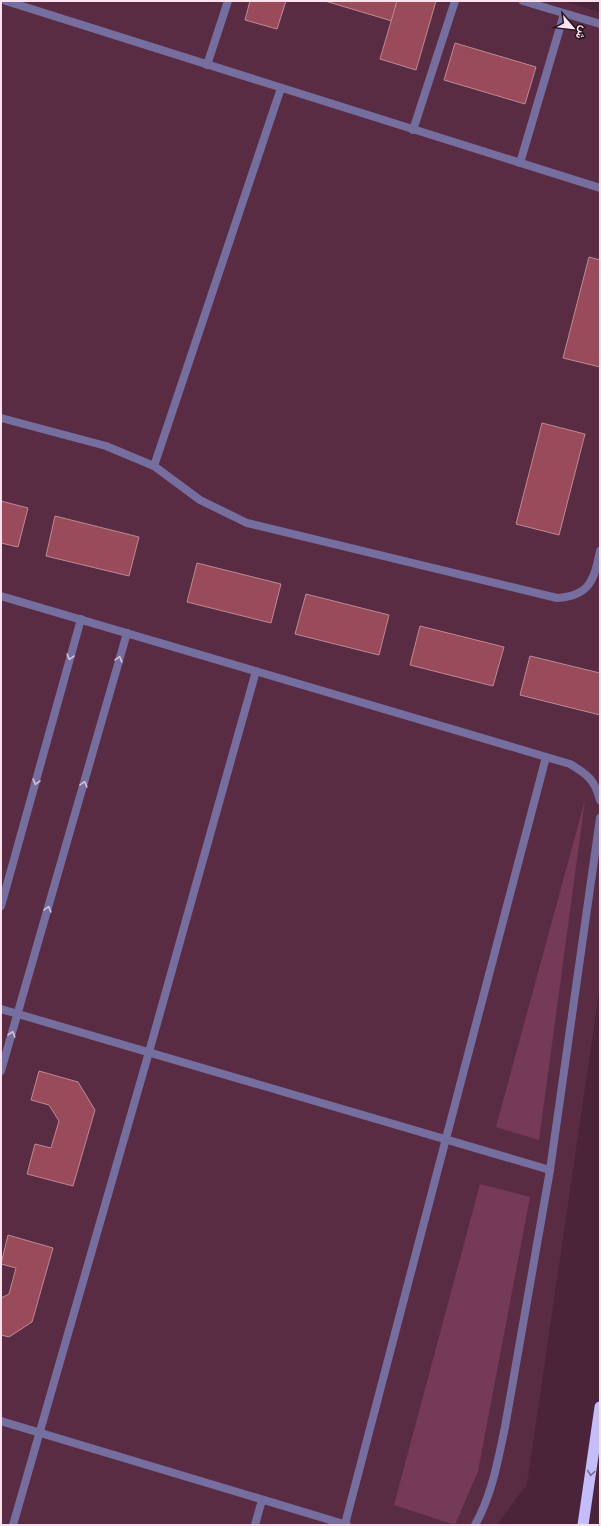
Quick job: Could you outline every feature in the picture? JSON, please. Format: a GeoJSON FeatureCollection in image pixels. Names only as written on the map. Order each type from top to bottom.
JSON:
{"type":"FeatureCollection","features":[{"type":"Feature","properties":{"kind":"highway"},"geometry":{"type":"LineString","coordinates":[[583,1525],[600,1407]]}},
{"type":"Feature","properties":{"kind":"lane"},"geometry":{"type":"LineString","coordinates":[[6,1],[600,188]]}},
{"type":"Feature","properties":{"kind":"lane"},"geometry":{"type":"LineString","coordinates":[[207,65],[228,1]]}},
{"type":"Feature","properties":{"kind":"lane"},"geometry":{"type":"LineString","coordinates":[[413,130],[455,1]]}},
{"type":"Feature","properties":{"kind":"lane"},"geometry":{"type":"LineString","coordinates":[[522,1],[600,24]]}},
{"type":"Feature","properties":{"kind":"lane"},"geometry":{"type":"LineString","coordinates":[[520,163],[564,14]]}},
{"type":"Feature","properties":{"kind":"lane"},"geometry":{"type":"LineString","coordinates":[[154,466],[281,88]]}},
{"type":"Feature","properties":{"kind":"lane"},"geometry":{"type":"LineString","coordinates":[[1,418],[106,446],[154,466],[200,500],[247,523],[557,598],[572,597],[584,590],[595,576],[600,551]]}},
{"type":"Feature","properties":{"kind":"lane"},"geometry":{"type":"LineString","coordinates":[[1,596],[570,764],[585,773],[597,787],[600,800]]}},
{"type":"Feature","properties":{"kind":"lane"},"geometry":{"type":"LineString","coordinates":[[1,906],[81,620]]}},
{"type":"Feature","properties":{"kind":"lane"},"geometry":{"type":"LineString","coordinates":[[1,1071],[127,633]]}},
{"type":"Feature","properties":{"kind":"lane"},"geometry":{"type":"LineString","coordinates":[[13,1525],[149,1052],[256,671]]}},
{"type":"Feature","properties":{"kind":"lane"},"geometry":{"type":"LineString","coordinates":[[1,1421],[346,1525],[546,757]]}},
{"type":"Feature","properties":{"kind":"lane"},"geometry":{"type":"LineString","coordinates":[[475,1525],[480,1515],[496,1468],[505,1427],[550,1170],[600,818]]}},
{"type":"Feature","properties":{"kind":"lane"},"geometry":{"type":"LineString","coordinates":[[1,1009],[550,1170]]}},
{"type":"Feature","properties":{"kind":"lane"},"geometry":{"type":"LineString","coordinates":[[255,1525],[262,1500]]}},
{"type":"Feature","properties":{"kind":"shaded area"},"geometry":{"type":"Polygon","coordinates":[[[1,1],[562,1],[600,12],[600,985],[527,1484],[497,1525],[1,1525],[1,1]]]}},
{"type":"Feature","properties":{"kind":"shaded area"},"geometry":{"type":"Polygon","coordinates":[[[585,800],[539,1140],[496,1127],[585,800]]]}},
{"type":"Feature","properties":{"kind":"shaded area"},"geometry":{"type":"Polygon","coordinates":[[[480,1184],[530,1197],[478,1471],[455,1525],[394,1505],[480,1184]]]}},
{"type":"Feature","properties":{"kind":"building"},"geometry":{"type":"Polygon","coordinates":[[[250,1],[286,1],[277,29],[245,20],[250,1]]]}},
{"type":"Feature","properties":{"kind":"building"},"geometry":{"type":"Polygon","coordinates":[[[325,1],[397,1],[392,21],[325,1]]]}},
{"type":"Feature","properties":{"kind":"building"},"geometry":{"type":"Polygon","coordinates":[[[397,1],[436,1],[416,70],[380,59],[397,1]]]}},
{"type":"Feature","properties":{"kind":"building"},"geometry":{"type":"Polygon","coordinates":[[[455,43],[536,67],[525,104],[444,80],[455,43]]]}},
{"type":"Feature","properties":{"kind":"building"},"geometry":{"type":"Polygon","coordinates":[[[589,257],[600,260],[600,367],[563,358],[589,257]]]}},
{"type":"Feature","properties":{"kind":"building"},"geometry":{"type":"Polygon","coordinates":[[[542,423],[585,434],[559,535],[516,524],[542,423]]]}},
{"type":"Feature","properties":{"kind":"building"},"geometry":{"type":"Polygon","coordinates":[[[1,501],[28,508],[18,547],[1,543],[1,501]]]}},
{"type":"Feature","properties":{"kind":"building"},"geometry":{"type":"Polygon","coordinates":[[[55,516],[139,537],[129,576],[46,556],[55,516]]]}},
{"type":"Feature","properties":{"kind":"building"},"geometry":{"type":"Polygon","coordinates":[[[197,563],[281,584],[271,623],[187,602],[197,563]]]}},
{"type":"Feature","properties":{"kind":"building"},"geometry":{"type":"Polygon","coordinates":[[[306,594],[389,615],[379,655],[295,634],[306,594]]]}},
{"type":"Feature","properties":{"kind":"building"},"geometry":{"type":"Polygon","coordinates":[[[420,626],[504,647],[493,686],[410,665],[420,626]]]}},
{"type":"Feature","properties":{"kind":"building"},"geometry":{"type":"Polygon","coordinates":[[[530,656],[600,673],[600,715],[520,695],[530,656]]]}},
{"type":"Feature","properties":{"kind":"building"},"geometry":{"type":"Polygon","coordinates":[[[39,1071],[78,1082],[95,1110],[73,1186],[27,1174],[35,1144],[51,1148],[59,1121],[49,1105],[31,1100],[39,1071]]]}},
{"type":"Feature","properties":{"kind":"building"},"geometry":{"type":"Polygon","coordinates":[[[8,1235],[53,1248],[32,1322],[9,1337],[1,1335],[1,1298],[9,1294],[16,1268],[1,1264],[8,1235]]]}}]}
